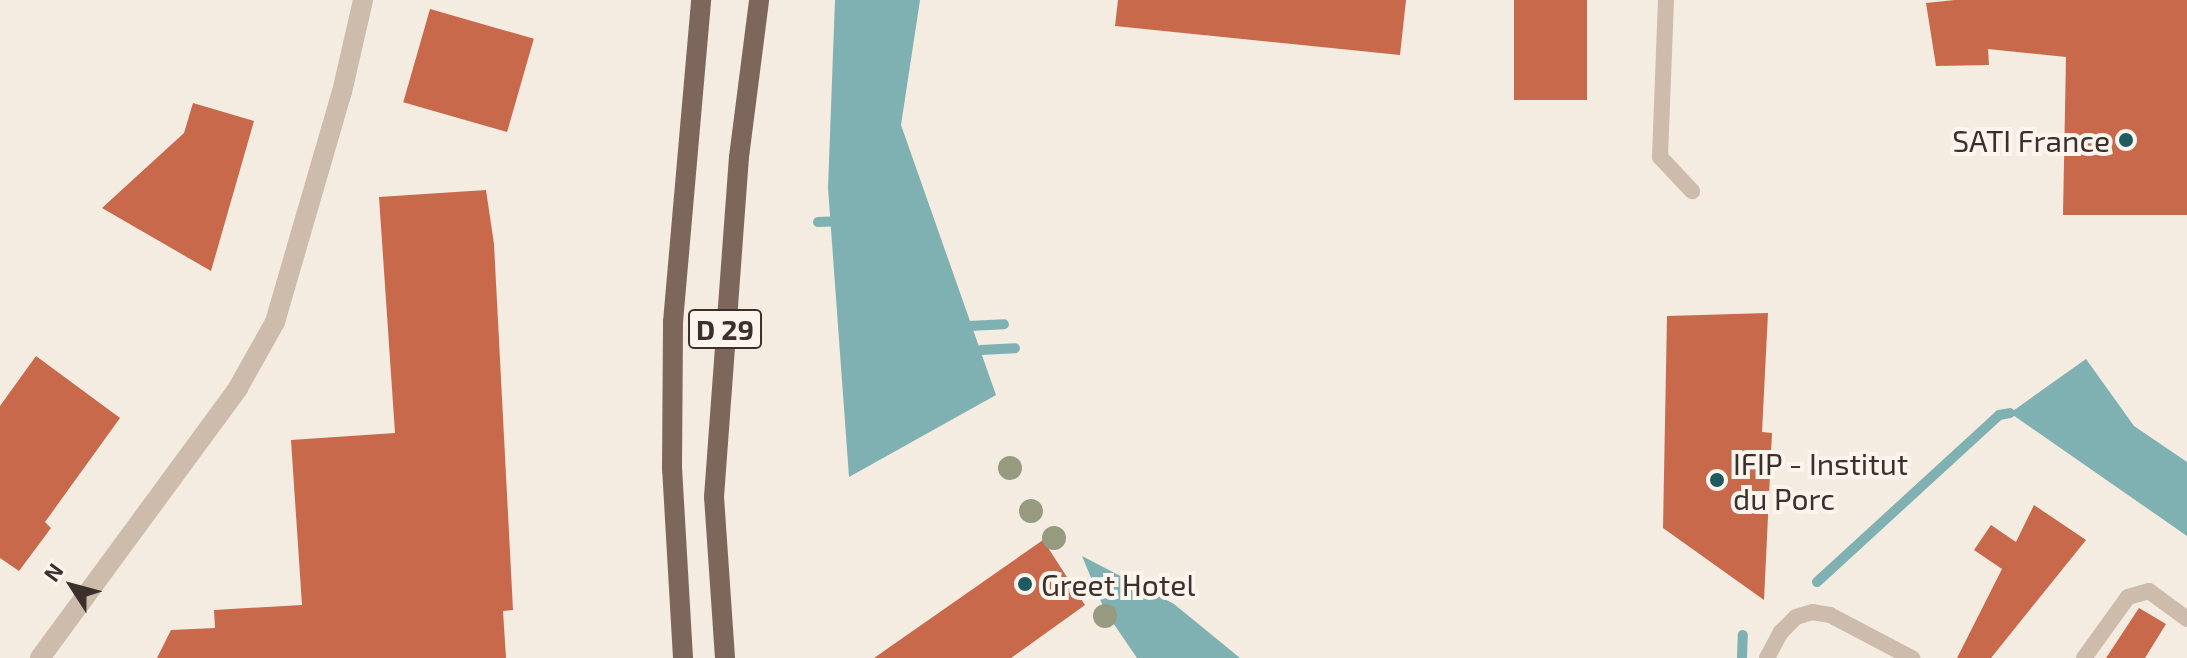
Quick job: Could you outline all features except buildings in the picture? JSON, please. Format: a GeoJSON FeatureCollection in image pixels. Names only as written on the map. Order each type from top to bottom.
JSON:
{"type":"FeatureCollection","features":[{"type":"Feature","properties":{"kind":"main road","name":"D 29"},"geometry":{"type":"LineString","coordinates":[[683,658],[672,469],[673,322],[701,0]]}},
{"type":"Feature","properties":{"kind":"main road","name":"D 29"},"geometry":{"type":"LineString","coordinates":[[725,658],[714,497],[739,157],[759,0]]}},
{"type":"Feature","properties":{"kind":"street"},"geometry":{"type":"LineString","coordinates":[[40,658],[238,388],[275,322],[342,92],[363,0]]}},
{"type":"Feature","properties":{"kind":"lane"},"geometry":{"type":"LineString","coordinates":[[1666,0],[1660,157],[1692,191]]}},
{"type":"Feature","properties":{"kind":"lane"},"geometry":{"type":"LineString","coordinates":[[2084,658],[2128,597],[2149,591],[2187,619]]}},
{"type":"Feature","properties":{"kind":"lane"},"geometry":{"type":"LineString","coordinates":[[1767,658],[1781,632],[1796,617],[1812,612],[1830,615],[1912,658]]}},
{"type":"Feature","properties":{"kind":"water"},"geometry":{"type":"Polygon","coordinates":[[[835,0],[920,0],[901,125],[996,395],[849,477],[828,188],[835,0]]]}},
{"type":"Feature","properties":{"kind":"water"},"geometry":{"type":"Polygon","coordinates":[[[2086,359],[2134,426],[2187,462],[2187,536],[2010,413],[2086,359]]]}},
{"type":"Feature","properties":{"kind":"water"},"geometry":{"type":"Polygon","coordinates":[[[1082,556],[1174,604],[1240,658],[1137,658],[1105,611],[1082,556]]]}},
{"type":"Feature","properties":{"kind":"waterway"},"geometry":{"type":"LineString","coordinates":[[818,222],[844,221]]}},
{"type":"Feature","properties":{"kind":"waterway"},"geometry":{"type":"LineString","coordinates":[[969,326],[1004,324]]}},
{"type":"Feature","properties":{"kind":"waterway"},"geometry":{"type":"LineString","coordinates":[[981,350],[1015,348]]}},
{"type":"Feature","properties":{"kind":"waterway"},"geometry":{"type":"LineString","coordinates":[[1817,582],[1999,415],[2010,413]]}},
{"type":"Feature","properties":{"kind":"waterway"},"geometry":{"type":"LineString","coordinates":[[1742,658],[1743,635]]}},
{"type":"Feature","properties":{"kind":"place","name":"SATI France"},"geometry":{"type":"Point","coordinates":[2126,140]}},
{"type":"Feature","properties":{"kind":"place","name":"IFIP - Institut du Porc"},"geometry":{"type":"Point","coordinates":[1717,480]}},
{"type":"Feature","properties":{"kind":"place","name":"Greet Hotel"},"geometry":{"type":"Point","coordinates":[1025,584]}}]}
